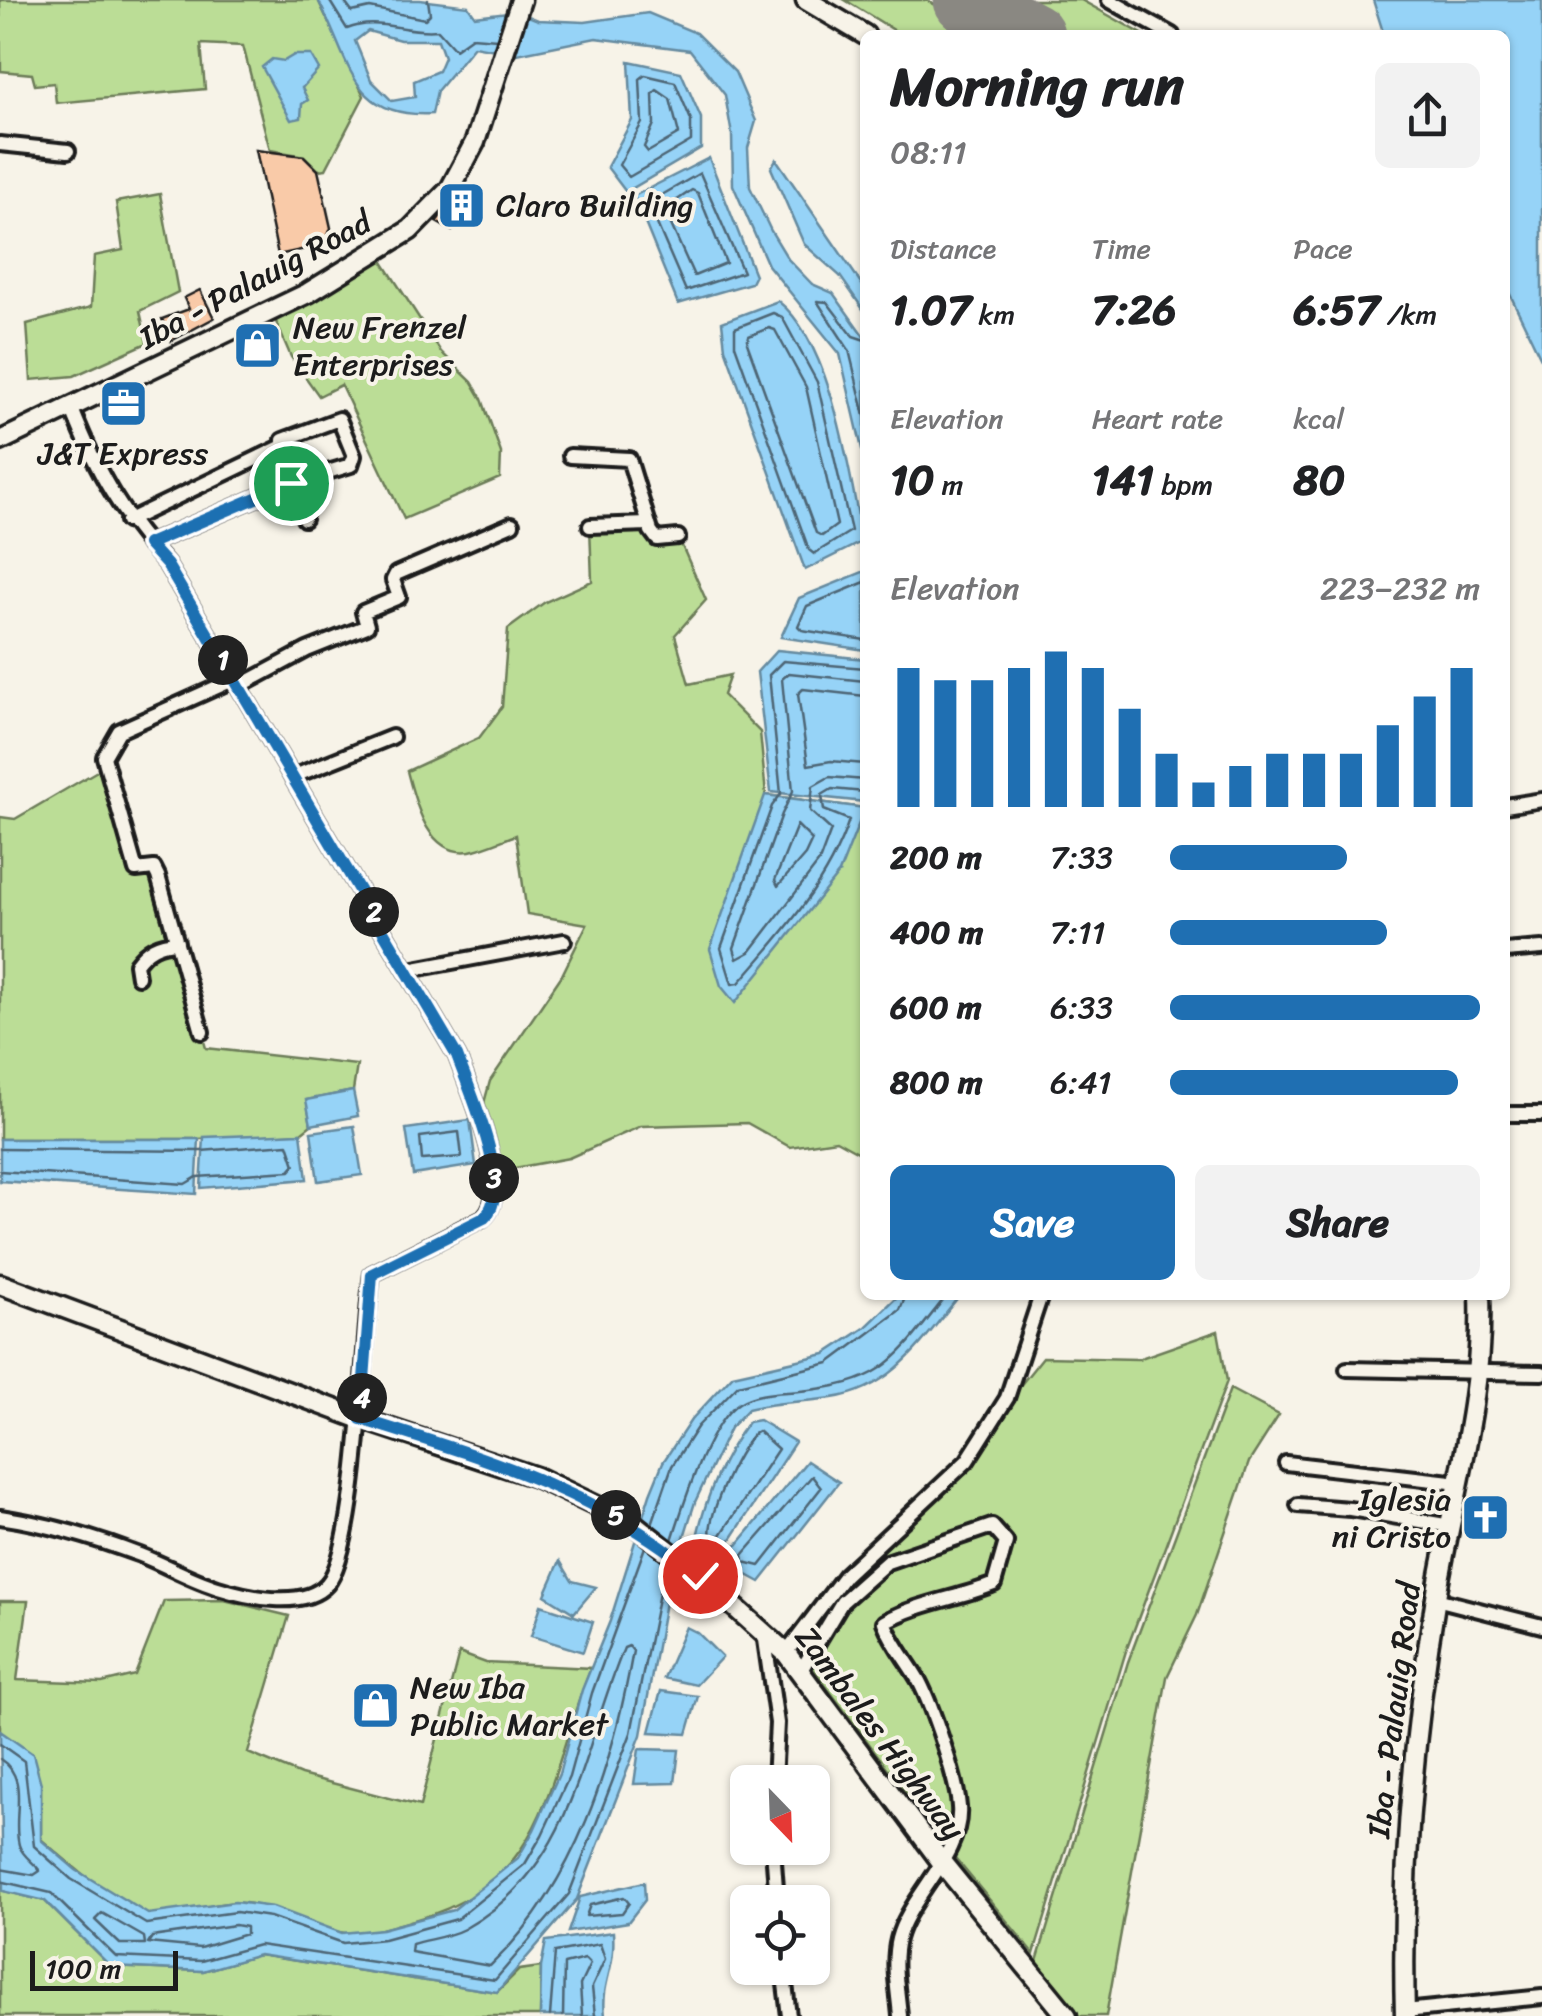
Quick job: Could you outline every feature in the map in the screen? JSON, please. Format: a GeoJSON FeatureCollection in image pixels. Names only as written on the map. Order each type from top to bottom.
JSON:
{"type":"FeatureCollection","features":[{"type":"Feature","properties":{"kind":"main road"},"geometry":{"type":"LineString","coordinates":[[806,0],[860,32]]}},
{"type":"Feature","properties":{"kind":"main road","name":"Iba - Palauig Road"},"geometry":{"type":"LineString","coordinates":[[0,441],[308,293],[410,230],[439,204],[462,168],[486,114],[520,5]]}},
{"type":"Feature","properties":{"kind":"main road","name":"Zambales Highway"},"geometry":{"type":"LineString","coordinates":[[0,1284],[361,1419],[536,1476],[634,1524],[682,1560],[786,1653],[943,1864],[1067,2016]]}},
{"type":"Feature","properties":{"kind":"main road","name":"Iba - Palauig Road"},"geometry":{"type":"LineString","coordinates":[[1405,2014],[1406,1848],[1436,1599],[1460,1483],[1477,1371],[1480,1300]]}},
{"type":"Feature","properties":{"kind":"street"},"geometry":{"type":"LineString","coordinates":[[1109,0],[1163,30]]}},
{"type":"Feature","properties":{"kind":"street"},"geometry":{"type":"LineString","coordinates":[[0,144],[68,151]]}},
{"type":"Feature","properties":{"kind":"street"},"geometry":{"type":"LineString","coordinates":[[0,1517],[70,1532],[136,1553],[213,1587],[254,1597],[306,1597],[327,1584],[336,1564],[361,1419],[372,1274],[484,1218],[493,1210],[497,1196],[480,1118],[457,1056],[167,565],[127,521],[90,455],[72,409]]}},
{"type":"Feature","properties":{"kind":"street"},"geometry":{"type":"LineString","coordinates":[[148,544],[291,483],[350,465],[354,456],[339,419],[282,440],[291,483],[304,519]]}},
{"type":"Feature","properties":{"kind":"street"},"geometry":{"type":"LineString","coordinates":[[127,521],[281,447]]}},
{"type":"Feature","properties":{"kind":"street"},"geometry":{"type":"LineString","coordinates":[[570,456],[629,458],[656,539],[678,537]]}},
{"type":"Feature","properties":{"kind":"street"},"geometry":{"type":"LineString","coordinates":[[202,1032],[154,868],[136,870],[104,757],[119,731],[367,626],[363,612],[398,596],[392,580],[396,574],[512,524]]}},
{"type":"Feature","properties":{"kind":"street"},"geometry":{"type":"LineString","coordinates":[[590,526],[648,524]]}},
{"type":"Feature","properties":{"kind":"street"},"geometry":{"type":"LineString","coordinates":[[292,777],[392,737]]}},
{"type":"Feature","properties":{"kind":"street"},"geometry":{"type":"LineString","coordinates":[[1510,805],[1542,800]]}},
{"type":"Feature","properties":{"kind":"street"},"geometry":{"type":"LineString","coordinates":[[409,970],[564,941]]}},
{"type":"Feature","properties":{"kind":"street"},"geometry":{"type":"LineString","coordinates":[[138,977],[136,964],[144,952],[162,943],[177,942]]}},
{"type":"Feature","properties":{"kind":"street"},"geometry":{"type":"LineString","coordinates":[[1510,951],[1542,948]]}},
{"type":"Feature","properties":{"kind":"street"},"geometry":{"type":"LineString","coordinates":[[1510,1114],[1542,1114]]}},
{"type":"Feature","properties":{"kind":"street"},"geometry":{"type":"LineString","coordinates":[[786,1653],[846,1574],[966,1461],[1006,1398],[1039,1300]]}},
{"type":"Feature","properties":{"kind":"street"},"geometry":{"type":"LineString","coordinates":[[1347,1370],[1542,1373]]}},
{"type":"Feature","properties":{"kind":"street"},"geometry":{"type":"LineString","coordinates":[[1286,1463],[1460,1483]]}},
{"type":"Feature","properties":{"kind":"street"},"geometry":{"type":"LineString","coordinates":[[1298,1505],[1350,1508],[1451,1526]]}},
{"type":"Feature","properties":{"kind":"street"},"geometry":{"type":"LineString","coordinates":[[800,1672],[842,1602],[886,1562],[992,1526],[1006,1542],[994,1584],[962,1596],[932,1600],[884,1622],[896,1652],[917,1677],[930,1705],[960,1808],[943,1864],[898,1936],[900,2016]]}},
{"type":"Feature","properties":{"kind":"street"},"geometry":{"type":"LineString","coordinates":[[1436,1599],[1542,1626]]}},
{"type":"Feature","properties":{"kind":"street"},"geometry":{"type":"LineString","coordinates":[[764,1632],[777,1723],[775,1765]]}},
{"type":"Feature","properties":{"kind":"street"},"geometry":{"type":"LineString","coordinates":[[785,1985],[789,2016]]}},
{"type":"Feature","properties":{"kind":"street"},"geometry":{"type":"LineString","coordinates":[[1405,2014],[1542,1997]]}},
{"type":"Feature","properties":{"kind":"green space"},"geometry":{"type":"Polygon","coordinates":[[[0,0],[318,0],[364,96],[326,169],[318,170],[304,156],[270,150],[243,46],[201,44],[205,89],[56,103],[54,83],[35,85],[32,74],[1,71],[0,0]]]}},
{"type":"Feature","properties":{"kind":"green space"},"geometry":{"type":"Polygon","coordinates":[[[845,0],[926,0],[983,30],[894,30],[845,0]]]}},
{"type":"Feature","properties":{"kind":"green space"},"geometry":{"type":"Polygon","coordinates":[[[1005,0],[1081,0],[1135,30],[1062,30],[1005,0]]]}},
{"type":"Feature","properties":{"kind":"green space"},"geometry":{"type":"Polygon","coordinates":[[[160,194],[178,292],[140,311],[147,343],[74,376],[31,380],[27,324],[91,307],[94,256],[123,250],[116,202],[160,194]]]}},
{"type":"Feature","properties":{"kind":"green space"},"geometry":{"type":"Polygon","coordinates":[[[381,259],[441,352],[472,382],[501,453],[500,478],[404,519],[341,385],[319,396],[291,357],[274,317],[381,259]]]}},
{"type":"Feature","properties":{"kind":"green space"},"geometry":{"type":"Polygon","coordinates":[[[590,526],[678,537],[706,600],[675,635],[689,684],[730,675],[723,695],[760,732],[766,795],[860,807],[860,1153],[836,1140],[790,1147],[747,1123],[641,1126],[569,1158],[493,1172],[480,1118],[490,1081],[562,975],[587,924],[527,914],[516,835],[470,851],[455,851],[443,845],[425,824],[407,771],[479,738],[502,707],[508,629],[545,602],[592,581],[590,526]]]}},
{"type":"Feature","properties":{"kind":"green space"},"geometry":{"type":"Polygon","coordinates":[[[104,767],[136,869],[154,868],[206,1048],[357,1065],[353,1091],[307,1100],[311,1125],[301,1133],[199,1139],[0,1139],[0,817],[15,819],[104,767]]]}},
{"type":"Feature","properties":{"kind":"green space"},"geometry":{"type":"Polygon","coordinates":[[[1218,1331],[1227,1381],[1126,1651],[1034,1954],[947,1848],[808,1662],[856,1569],[940,1486],[1043,1357],[1138,1359],[1218,1331]]]}},
{"type":"Feature","properties":{"kind":"green space"},"geometry":{"type":"Polygon","coordinates":[[[1230,1389],[1279,1415],[1249,1462],[1197,1615],[1167,1677],[1106,2016],[1075,2016],[1035,1968],[1128,1662],[1230,1389]]]}},
{"type":"Feature","properties":{"kind":"green space"},"geometry":{"type":"Polygon","coordinates":[[[224,1600],[289,1616],[248,1753],[301,1775],[420,1806],[459,1653],[486,1663],[591,1668],[537,1821],[518,1853],[493,1880],[459,1903],[414,1920],[348,1933],[245,1903],[169,1915],[147,1914],[107,1892],[41,1839],[41,1784],[0,1731],[0,1601],[28,1601],[17,1680],[102,1683],[135,1675],[164,1601],[224,1600]]]}},
{"type":"Feature","properties":{"kind":"green space"},"geometry":{"type":"Polygon","coordinates":[[[0,1884],[4,1891],[45,1901],[111,1967],[203,1971],[258,1955],[497,1992],[519,1970],[541,1967],[540,2016],[0,2016],[0,1884]]]}},
{"type":"Feature","properties":{"kind":"water"},"geometry":{"type":"Polygon","coordinates":[[[318,0],[420,0],[468,6],[475,16],[516,11],[538,20],[585,22],[648,13],[696,33],[735,72],[756,121],[748,148],[750,187],[771,231],[788,259],[812,284],[833,293],[860,331],[860,440],[840,354],[768,265],[733,185],[732,135],[725,95],[690,50],[596,38],[517,54],[474,46],[437,91],[432,114],[384,107],[369,96],[347,64],[318,0]],[[368,31],[355,41],[371,80],[392,101],[415,97],[414,81],[438,71],[444,57],[438,40],[400,40],[368,31]]]}},
{"type":"Feature","properties":{"kind":"water"},"geometry":{"type":"Polygon","coordinates":[[[1373,0],[1542,0],[1542,361],[1510,294],[1510,30],[1382,30],[1373,0]]]}},
{"type":"Feature","properties":{"kind":"water"},"geometry":{"type":"Polygon","coordinates":[[[294,55],[311,55],[319,69],[302,88],[308,100],[302,104],[301,118],[291,120],[262,67],[272,59],[284,61],[294,55]]]}},
{"type":"Feature","properties":{"kind":"water"},"geometry":{"type":"Polygon","coordinates":[[[629,61],[681,72],[701,118],[701,148],[626,192],[607,167],[632,120],[629,61]]]}},
{"type":"Feature","properties":{"kind":"water"},"geometry":{"type":"Polygon","coordinates":[[[709,158],[755,275],[751,283],[678,304],[634,196],[709,158]]]}},
{"type":"Feature","properties":{"kind":"water"},"geometry":{"type":"Polygon","coordinates":[[[776,159],[860,282],[860,305],[840,276],[804,244],[771,168],[776,159]]]}},
{"type":"Feature","properties":{"kind":"water"},"geometry":{"type":"Polygon","coordinates":[[[778,301],[797,321],[813,347],[825,378],[844,447],[860,542],[805,570],[725,348],[722,322],[778,301]]]}},
{"type":"Feature","properties":{"kind":"water"},"geometry":{"type":"Polygon","coordinates":[[[860,573],[860,649],[781,637],[799,598],[860,573]]]}},
{"type":"Feature","properties":{"kind":"water"},"geometry":{"type":"Polygon","coordinates":[[[777,650],[860,658],[860,801],[771,792],[757,672],[777,650]]]}},
{"type":"Feature","properties":{"kind":"water"},"geometry":{"type":"Polygon","coordinates":[[[765,795],[860,807],[860,820],[839,873],[735,1003],[721,986],[710,949],[765,795]]]}},
{"type":"Feature","properties":{"kind":"water"},"geometry":{"type":"Polygon","coordinates":[[[353,1091],[358,1116],[311,1125],[306,1100],[353,1091]]]}},
{"type":"Feature","properties":{"kind":"water"},"geometry":{"type":"Polygon","coordinates":[[[470,1120],[476,1165],[413,1175],[406,1129],[470,1120]]]}},
{"type":"Feature","properties":{"kind":"water"},"geometry":{"type":"Polygon","coordinates":[[[354,1126],[362,1175],[318,1181],[311,1132],[354,1126]]]}},
{"type":"Feature","properties":{"kind":"water"},"geometry":{"type":"Polygon","coordinates":[[[301,1133],[307,1179],[201,1188],[204,1137],[301,1133]]]}},
{"type":"Feature","properties":{"kind":"water"},"geometry":{"type":"Polygon","coordinates":[[[0,1139],[199,1139],[196,1194],[0,1181],[0,1139]]]}},
{"type":"Feature","properties":{"kind":"water"},"geometry":{"type":"Polygon","coordinates":[[[894,1300],[956,1300],[920,1345],[873,1384],[832,1398],[748,1409],[730,1428],[695,1502],[667,1591],[641,1735],[577,1899],[497,1992],[259,1955],[203,1971],[111,1967],[45,1901],[3,1891],[0,1731],[33,1754],[41,1784],[41,1840],[76,1870],[148,1914],[235,1902],[273,1907],[342,1933],[382,1929],[453,1910],[518,1858],[534,1830],[559,1774],[582,1690],[610,1621],[650,1494],[663,1462],[691,1420],[733,1375],[825,1354],[866,1327],[894,1300]]]}},
{"type":"Feature","properties":{"kind":"water"},"geometry":{"type":"Polygon","coordinates":[[[759,1420],[795,1442],[724,1550],[696,1541],[722,1464],[748,1422],[759,1420]]]}},
{"type":"Feature","properties":{"kind":"water"},"geometry":{"type":"Polygon","coordinates":[[[807,1461],[839,1482],[760,1582],[723,1562],[807,1461]]]}},
{"type":"Feature","properties":{"kind":"water"},"geometry":{"type":"Polygon","coordinates":[[[560,1561],[572,1581],[596,1587],[574,1613],[545,1595],[560,1561]]]}},
{"type":"Feature","properties":{"kind":"water"},"geometry":{"type":"Polygon","coordinates":[[[541,1605],[593,1622],[583,1652],[531,1636],[541,1605]]]}},
{"type":"Feature","properties":{"kind":"water"},"geometry":{"type":"Polygon","coordinates":[[[686,1627],[698,1633],[722,1657],[696,1685],[664,1678],[686,1627]]]}},
{"type":"Feature","properties":{"kind":"water"},"geometry":{"type":"Polygon","coordinates":[[[661,1691],[698,1696],[687,1734],[650,1732],[661,1691]]]}},
{"type":"Feature","properties":{"kind":"water"},"geometry":{"type":"Polygon","coordinates":[[[639,1749],[679,1750],[675,1783],[634,1784],[639,1749]]]}},
{"type":"Feature","properties":{"kind":"water"},"geometry":{"type":"Polygon","coordinates":[[[644,1882],[645,1900],[628,1922],[568,1932],[580,1897],[644,1882]]]}},
{"type":"Feature","properties":{"kind":"water"},"geometry":{"type":"Polygon","coordinates":[[[613,1932],[605,2016],[540,2016],[546,1941],[613,1932]]]}},
{"type":"Feature","properties":{"kind":"building"},"geometry":{"type":"Polygon","coordinates":[[[256,150],[304,156],[318,170],[331,228],[324,245],[278,255],[256,150]]]}},
{"type":"Feature","properties":{"kind":"building","name":"Claro Building"},"geometry":{"type":"Polygon","coordinates":[[[467,183],[466,190],[478,198],[452,231],[436,222],[467,183]]]}},
{"type":"Feature","properties":{"kind":"building"},"geometry":{"type":"Polygon","coordinates":[[[200,290],[214,318],[171,341],[162,319],[189,309],[184,298],[200,290]]]}},
{"type":"Feature","properties":{"kind":"runway"},"geometry":{"type":"LineString","coordinates":[[966,0],[1023,30]]}},
{"type":"Feature","properties":{"kind":"place","name":"Claro Building"},"geometry":{"type":"Point","coordinates":[461,205]}},
{"type":"Feature","properties":{"kind":"place","name":"New Frenzel Enterprises"},"geometry":{"type":"Point","coordinates":[258,345]}},
{"type":"Feature","properties":{"kind":"place","name":"J&T Express"},"geometry":{"type":"Point","coordinates":[123,403]}},
{"type":"Feature","properties":{"kind":"place","name":"Iglesia ni Cristo"},"geometry":{"type":"Point","coordinates":[1486,1517]}},
{"type":"Feature","properties":{"kind":"place","name":"New Iba Public Market"},"geometry":{"type":"Point","coordinates":[375,1705]}},
{"type":"Feature","properties":{"kind":"route"},"geometry":{"type":"LineString","coordinates":[[291,483],[148,544],[167,565],[457,1056],[480,1118],[497,1196],[493,1210],[484,1218],[372,1274],[361,1419],[536,1476],[628,1521],[700,1576]]}}]}
